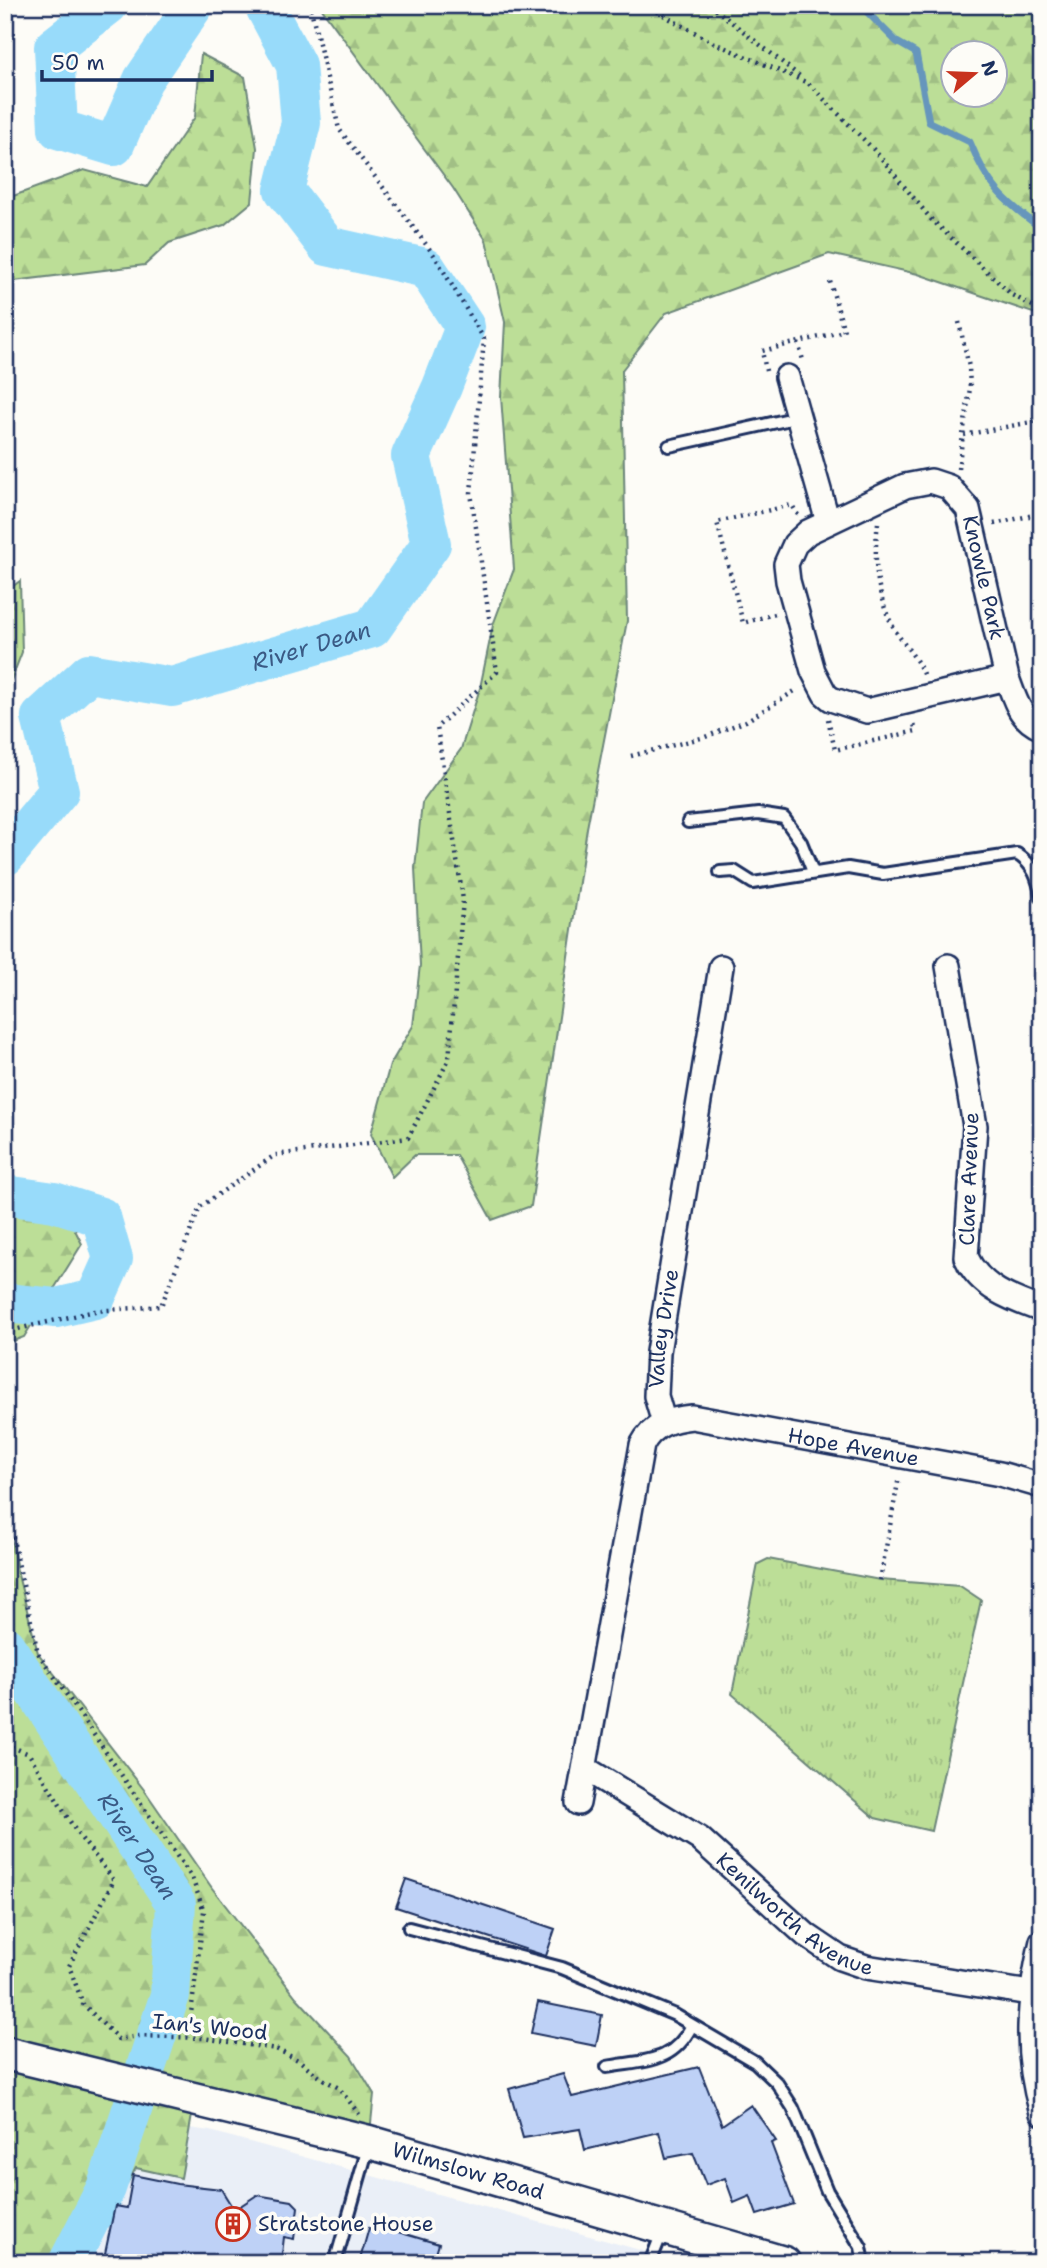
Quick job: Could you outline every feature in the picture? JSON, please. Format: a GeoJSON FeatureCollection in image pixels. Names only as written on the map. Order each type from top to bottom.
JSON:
{"type":"FeatureCollection","features":[{"type":"Feature","properties":{"kind":"street"},"geometry":{"type":"LineString","coordinates":[[777,374],[799,417],[818,527]]}},
{"type":"Feature","properties":{"kind":"street"},"geometry":{"type":"LineString","coordinates":[[949,487],[932,481],[919,482],[818,527],[794,544],[786,564],[817,681],[825,694],[841,705],[867,711],[1007,678]]}},
{"type":"Feature","properties":{"kind":"street","name":"Knowle Park"},"geometry":{"type":"LineString","coordinates":[[949,487],[968,509],[1007,678],[1023,715],[1042,728]]}},
{"type":"Feature","properties":{"kind":"street","name":"Clare Avenue"},"geometry":{"type":"LineString","coordinates":[[948,965],[975,1126],[965,1256],[972,1270],[987,1284],[1005,1296],[1042,1310]]}},
{"type":"Feature","properties":{"kind":"street","name":"Valley Drive"},"geometry":{"type":"LineString","coordinates":[[664,1423],[656,1396],[656,1363],[721,967]]}},
{"type":"Feature","properties":{"kind":"street","name":"Hope Avenue"},"geometry":{"type":"LineString","coordinates":[[664,1423],[692,1417],[1028,1480],[1042,1486]]}},
{"type":"Feature","properties":{"kind":"street"},"geometry":{"type":"LineString","coordinates":[[578,1803],[642,1445],[653,1430],[664,1423]]}},
{"type":"Feature","properties":{"kind":"street","name":"Kenilworth Avenue"},"geometry":{"type":"LineString","coordinates":[[586,1769],[700,1839],[806,1935],[840,1958],[866,1967],[1030,1993]]}},
{"type":"Feature","properties":{"kind":"street"},"geometry":{"type":"LineString","coordinates":[[1042,1941],[1030,1993],[1028,2036],[1042,2113]]}},
{"type":"Feature","properties":{"kind":"street","name":"Wilmslow Road"},"geometry":{"type":"LineString","coordinates":[[5,2053],[369,2142],[784,2263]]}},
{"type":"Feature","properties":{"kind":"lane"},"geometry":{"type":"LineString","coordinates":[[669,446],[799,417]]}},
{"type":"Feature","properties":{"kind":"lane"},"geometry":{"type":"LineString","coordinates":[[688,822],[758,814],[785,818],[801,842],[813,872]]}},
{"type":"Feature","properties":{"kind":"lane"},"geometry":{"type":"LineString","coordinates":[[720,872],[734,871],[752,883],[848,868],[883,874],[1017,854],[1029,862],[1038,877],[1042,898]]}},
{"type":"Feature","properties":{"kind":"lane"},"geometry":{"type":"LineString","coordinates":[[409,1928],[562,1968],[692,2025],[755,2062],[777,2083],[793,2108],[827,2191],[861,2247],[864,2263]]}},
{"type":"Feature","properties":{"kind":"lane"},"geometry":{"type":"LineString","coordinates":[[607,2067],[663,2057],[684,2041],[692,2025]]}},
{"type":"Feature","properties":{"kind":"lane"},"geometry":{"type":"LineString","coordinates":[[335,2263],[369,2142]]}},
{"type":"Feature","properties":{"kind":"lane"},"geometry":{"type":"LineString","coordinates":[[650,2263],[664,2228]]}},
{"type":"Feature","properties":{"kind":"path"},"geometry":{"type":"LineString","coordinates":[[5,1332],[95,1311],[161,1306],[200,1207],[275,1155],[408,1138],[449,1059],[463,901],[436,727],[497,672],[471,493],[484,340],[434,255],[339,129],[310,5]]}},
{"type":"Feature","properties":{"kind":"path"},"geometry":{"type":"LineString","coordinates":[[645,5],[714,43],[808,83]]}},
{"type":"Feature","properties":{"kind":"path"},"geometry":{"type":"LineString","coordinates":[[709,5],[808,83],[876,152],[931,219],[1012,295],[1042,311]]}},
{"type":"Feature","properties":{"kind":"path"},"geometry":{"type":"LineString","coordinates":[[777,374],[762,351],[844,331],[829,278]]}},
{"type":"Feature","properties":{"kind":"path"},"geometry":{"type":"LineString","coordinates":[[949,487],[958,470],[970,388],[969,367],[959,322]]}},
{"type":"Feature","properties":{"kind":"path"},"geometry":{"type":"LineString","coordinates":[[964,435],[1042,420]]}},
{"type":"Feature","properties":{"kind":"path"},"geometry":{"type":"LineString","coordinates":[[879,498],[874,552],[876,575],[895,630],[919,662],[930,697]]}},
{"type":"Feature","properties":{"kind":"path"},"geometry":{"type":"LineString","coordinates":[[796,608],[743,622],[717,522],[792,505],[818,527]]}},
{"type":"Feature","properties":{"kind":"path"},"geometry":{"type":"LineString","coordinates":[[973,528],[1042,513]]}},
{"type":"Feature","properties":{"kind":"path"},"geometry":{"type":"LineString","coordinates":[[631,756],[705,737],[747,721],[789,693],[817,681]]}},
{"type":"Feature","properties":{"kind":"path"},"geometry":{"type":"LineString","coordinates":[[880,1580],[903,1456]]}},
{"type":"Feature","properties":{"kind":"path"},"geometry":{"type":"LineString","coordinates":[[5,1503],[38,1653],[192,1878],[204,1910],[187,2038]]}},
{"type":"Feature","properties":{"kind":"path","name":"Ian's Wood"},"geometry":{"type":"LineString","coordinates":[[5,1744],[29,1754],[76,1833],[114,1880],[69,1966],[83,2004],[118,2039],[140,2036],[187,2038],[276,2049],[300,2061],[339,2088],[355,2104],[369,2142]]}},
{"type":"Feature","properties":{"kind":"shaded area"},"geometry":{"type":"Polygon","coordinates":[[[189,2128],[210,2131],[687,2263],[88,2263],[97,2235],[136,2168],[181,2178],[189,2128]]]}},
{"type":"Feature","properties":{"kind":"green space"},"geometry":{"type":"Polygon","coordinates":[[[319,5],[1041,5],[1042,316],[918,274],[829,254],[666,313],[622,370],[627,621],[587,828],[531,1206],[492,1220],[456,1155],[415,1155],[392,1177],[371,1134],[390,1065],[413,1026],[420,965],[415,868],[422,803],[461,749],[480,688],[493,625],[514,569],[501,397],[505,322],[486,240],[453,188],[319,5]]]}},
{"type":"Feature","properties":{"kind":"green space"},"geometry":{"type":"Polygon","coordinates":[[[201,54],[245,77],[257,148],[252,202],[224,225],[169,243],[145,265],[5,282],[5,199],[84,170],[147,187],[195,117],[201,54]]]}},
{"type":"Feature","properties":{"kind":"green space"},"geometry":{"type":"Polygon","coordinates":[[[20,581],[22,652],[5,696],[5,592],[20,581]]]}},
{"type":"Feature","properties":{"kind":"green space"},"geometry":{"type":"Polygon","coordinates":[[[5,1201],[62,1204],[82,1244],[24,1337],[5,1344],[5,1201]]]}},
{"type":"Feature","properties":{"kind":"green space"},"geometry":{"type":"Polygon","coordinates":[[[5,1503],[17,1571],[38,1653],[145,1791],[212,1888],[296,1997],[351,2056],[374,2094],[369,2142],[195,2098],[181,2178],[136,2168],[97,2235],[88,2263],[5,2263],[5,1503]]]}},
{"type":"Feature","properties":{"kind":"green space"},"geometry":{"type":"Polygon","coordinates":[[[768,1559],[880,1580],[960,1586],[981,1600],[931,1831],[875,1818],[732,1694],[758,1564],[768,1559]]]}},
{"type":"Feature","properties":{"kind":"building"},"geometry":{"type":"Polygon","coordinates":[[[406,1879],[555,1929],[546,1956],[396,1907],[406,1879]]]}},
{"type":"Feature","properties":{"kind":"building"},"geometry":{"type":"Polygon","coordinates":[[[538,2002],[602,2015],[596,2046],[531,2033],[538,2002]]]}},
{"type":"Feature","properties":{"kind":"building"},"geometry":{"type":"Polygon","coordinates":[[[699,2067],[722,2125],[751,2105],[776,2141],[771,2143],[794,2204],[757,2215],[750,2196],[734,2203],[725,2178],[706,2185],[693,2153],[666,2158],[659,2132],[585,2150],[580,2129],[523,2138],[509,2089],[563,2074],[572,2097],[699,2067]]]}},
{"type":"Feature","properties":{"kind":"building","name":"Stratstone House"},"geometry":{"type":"Polygon","coordinates":[[[133,2175],[221,2189],[234,2210],[257,2195],[292,2201],[298,2207],[294,2239],[284,2237],[281,2263],[103,2263],[115,2206],[127,2208],[133,2175]]]}},
{"type":"Feature","properties":{"kind":"building"},"geometry":{"type":"Polygon","coordinates":[[[381,2227],[439,2244],[433,2263],[359,2263],[369,2228],[380,2231],[381,2227]]]}},
{"type":"Feature","properties":{"kind":"waterway","name":"River Dean"},"geometry":{"type":"LineString","coordinates":[[108,5],[54,47],[58,129],[114,146],[143,80],[194,5]]}},
{"type":"Feature","properties":{"kind":"waterway","name":"River Dean"},"geometry":{"type":"LineString","coordinates":[[5,856],[59,791],[41,717],[89,673],[172,687],[372,628],[431,544],[411,456],[465,327],[426,268],[327,246],[284,190],[301,123],[296,65],[264,5]]}},
{"type":"Feature","properties":{"kind":"waterway"},"geometry":{"type":"LineString","coordinates":[[860,5],[897,42],[916,53],[929,122],[970,142],[998,192],[1042,229]]}},
{"type":"Feature","properties":{"kind":"waterway","name":"River Dean"},"geometry":{"type":"LineString","coordinates":[[5,1195],[54,1202],[101,1217],[113,1259],[95,1299],[56,1308],[5,1303]]}},
{"type":"Feature","properties":{"kind":"waterway","name":"River Dean"},"geometry":{"type":"LineString","coordinates":[[5,1646],[176,1904],[170,1995],[106,2188],[68,2263]]}},
{"type":"Feature","properties":{"kind":"place","name":"Stratstone House"},"geometry":{"type":"Point","coordinates":[233,2224]}}]}
